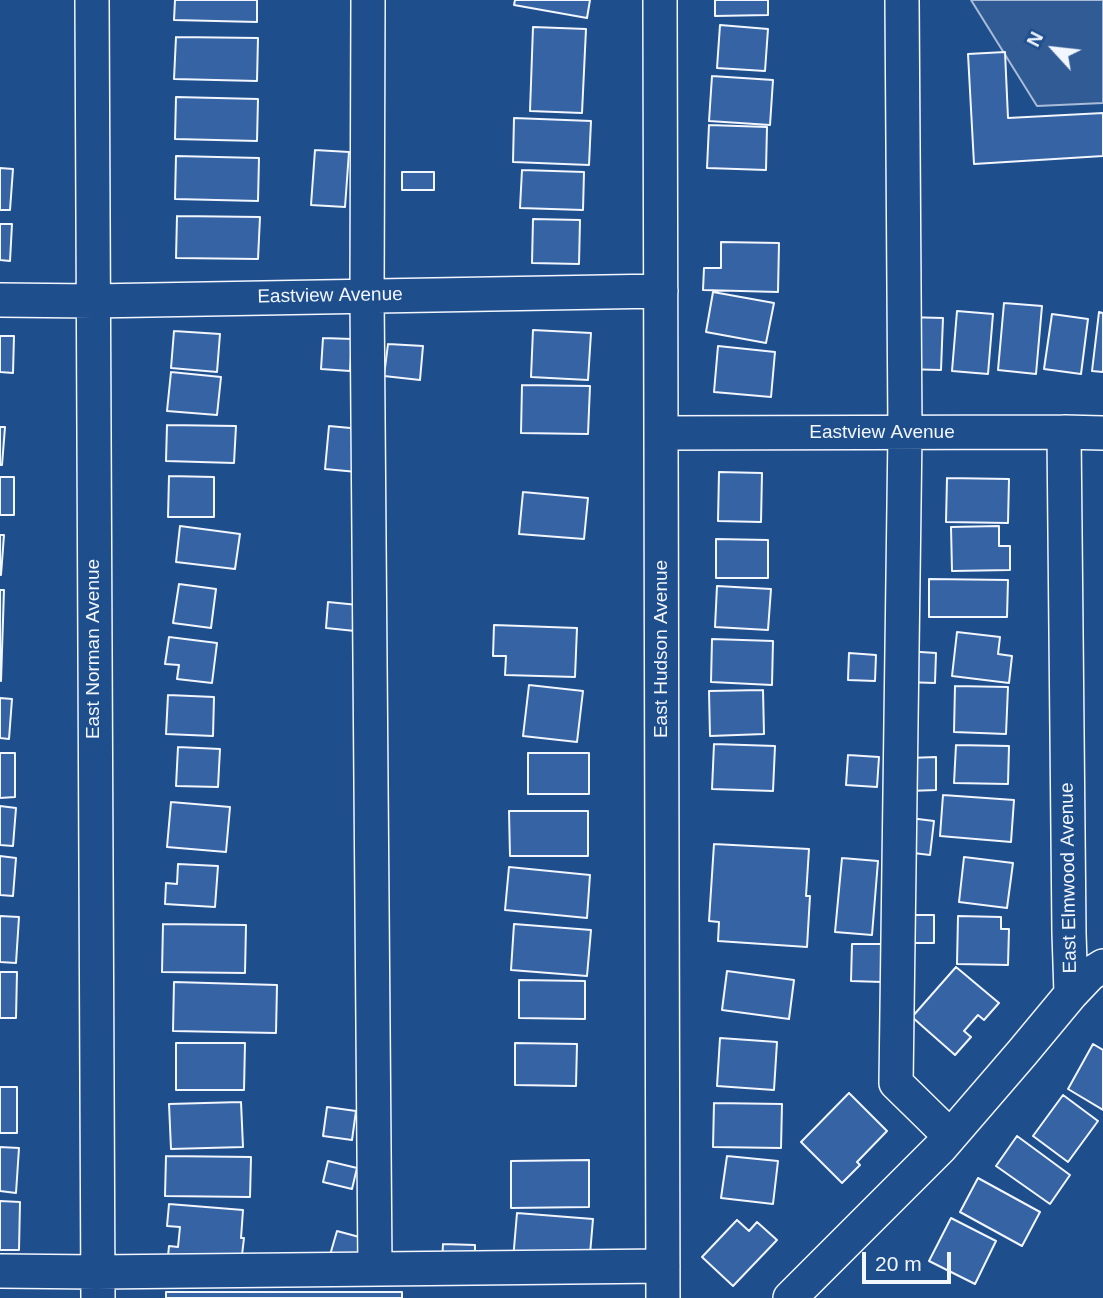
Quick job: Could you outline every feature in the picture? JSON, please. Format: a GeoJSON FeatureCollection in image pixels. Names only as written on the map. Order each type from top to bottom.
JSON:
{"type":"FeatureCollection","features":[{"type":"Feature","properties":{"kind":"street","name":"East Norman Avenue"},"geometry":{"type":"LineString","coordinates":[[92,0],[98,1285]]}},
{"type":"Feature","properties":{"kind":"street"},"geometry":{"type":"LineString","coordinates":[[368,0],[367,296],[375,1269]]}},
{"type":"Feature","properties":{"kind":"street","name":"East Hudson Avenue"},"geometry":{"type":"LineString","coordinates":[[660,0],[663,1282]]}},
{"type":"Feature","properties":{"kind":"street"},"geometry":{"type":"LineString","coordinates":[[902,0],[905,432],[896,1083],[950,1136]]}},
{"type":"Feature","properties":{"kind":"street","name":"Eastview Avenue"},"geometry":{"type":"LineString","coordinates":[[0,300],[93,301],[661,291]]}},
{"type":"Feature","properties":{"kind":"street","name":"East Elmwood Avenue"},"geometry":{"type":"LineString","coordinates":[[790,1298],[950,1136],[1071,993],[1064,432]]}},
{"type":"Feature","properties":{"kind":"street","name":"Eastview Avenue"},"geometry":{"type":"LineString","coordinates":[[661,433],[1103,433]]}},
{"type":"Feature","properties":{"kind":"street"},"geometry":{"type":"LineString","coordinates":[[1071,993],[1090,974],[1103,966]]}},
{"type":"Feature","properties":{"kind":"street"},"geometry":{"type":"LineString","coordinates":[[0,1271],[98,1285],[375,1269],[663,1282]]}},
{"type":"Feature","properties":{"kind":"shaded area"},"geometry":{"type":"Polygon","coordinates":[[[971,0],[1103,0],[1103,103],[1037,106],[971,0]]]}},
{"type":"Feature","properties":{"kind":"building"},"geometry":{"type":"Polygon","coordinates":[[[175,0],[257,0],[257,22],[174,20],[175,0]]]}},
{"type":"Feature","properties":{"kind":"building"},"geometry":{"type":"Polygon","coordinates":[[[515,0],[590,0],[587,18],[514,5],[515,0]]]}},
{"type":"Feature","properties":{"kind":"building"},"geometry":{"type":"Polygon","coordinates":[[[715,0],[768,0],[768,15],[715,16],[715,0]]]}},
{"type":"Feature","properties":{"kind":"building"},"geometry":{"type":"Polygon","coordinates":[[[720,25],[768,29],[765,71],[717,68],[720,25]]]}},
{"type":"Feature","properties":{"kind":"building"},"geometry":{"type":"Polygon","coordinates":[[[533,27],[586,29],[582,113],[530,111],[533,27]]]}},
{"type":"Feature","properties":{"kind":"building"},"geometry":{"type":"Polygon","coordinates":[[[176,37],[258,38],[257,81],[174,79],[176,37]]]}},
{"type":"Feature","properties":{"kind":"building"},"geometry":{"type":"Polygon","coordinates":[[[1005,52],[1008,118],[1103,113],[1103,156],[974,164],[968,54],[1005,52]]]}},
{"type":"Feature","properties":{"kind":"building"},"geometry":{"type":"Polygon","coordinates":[[[712,76],[773,80],[770,125],[709,121],[712,76]]]}},
{"type":"Feature","properties":{"kind":"building"},"geometry":{"type":"Polygon","coordinates":[[[176,97],[258,99],[257,141],[175,139],[176,97]]]}},
{"type":"Feature","properties":{"kind":"building"},"geometry":{"type":"Polygon","coordinates":[[[514,118],[591,121],[589,165],[513,162],[514,118]]]}},
{"type":"Feature","properties":{"kind":"building"},"geometry":{"type":"Polygon","coordinates":[[[709,125],[767,127],[766,170],[707,168],[709,125]]]}},
{"type":"Feature","properties":{"kind":"building"},"geometry":{"type":"Polygon","coordinates":[[[315,150],[349,152],[345,207],[311,205],[315,150]]]}},
{"type":"Feature","properties":{"kind":"building"},"geometry":{"type":"Polygon","coordinates":[[[176,156],[259,158],[258,201],[175,199],[176,156]]]}},
{"type":"Feature","properties":{"kind":"building"},"geometry":{"type":"Polygon","coordinates":[[[0,168],[13,169],[10,210],[0,210],[0,168]]]}},
{"type":"Feature","properties":{"kind":"building"},"geometry":{"type":"Polygon","coordinates":[[[522,170],[584,172],[583,210],[520,208],[522,170]]]}},
{"type":"Feature","properties":{"kind":"building"},"geometry":{"type":"Polygon","coordinates":[[[402,172],[434,172],[434,190],[402,190],[402,172]]]}},
{"type":"Feature","properties":{"kind":"building"},"geometry":{"type":"Polygon","coordinates":[[[177,216],[260,217],[258,259],[176,258],[177,216]]]}},
{"type":"Feature","properties":{"kind":"building"},"geometry":{"type":"Polygon","coordinates":[[[533,219],[580,220],[579,264],[532,263],[533,219]]]}},
{"type":"Feature","properties":{"kind":"building"},"geometry":{"type":"Polygon","coordinates":[[[0,224],[12,224],[10,261],[0,260],[0,224]]]}},
{"type":"Feature","properties":{"kind":"building"},"geometry":{"type":"Polygon","coordinates":[[[721,242],[779,243],[778,292],[703,290],[704,268],[721,268],[721,242]]]}},
{"type":"Feature","properties":{"kind":"building"},"geometry":{"type":"Polygon","coordinates":[[[713,292],[774,303],[766,343],[706,332],[713,292]]]}},
{"type":"Feature","properties":{"kind":"building"},"geometry":{"type":"Polygon","coordinates":[[[1004,303],[1042,306],[1036,374],[998,370],[1004,303]]]}},
{"type":"Feature","properties":{"kind":"building"},"geometry":{"type":"Polygon","coordinates":[[[957,311],[993,314],[988,374],[952,371],[957,311]]]}},
{"type":"Feature","properties":{"kind":"building"},"geometry":{"type":"Polygon","coordinates":[[[1099,312],[1103,313],[1103,372],[1092,371],[1099,312]]]}},
{"type":"Feature","properties":{"kind":"building"},"geometry":{"type":"Polygon","coordinates":[[[1052,314],[1088,319],[1081,374],[1044,369],[1052,314]]]}},
{"type":"Feature","properties":{"kind":"building"},"geometry":{"type":"Polygon","coordinates":[[[905,317],[943,318],[941,370],[903,369],[905,317]]]}},
{"type":"Feature","properties":{"kind":"building"},"geometry":{"type":"Polygon","coordinates":[[[533,330],[591,333],[588,380],[531,377],[533,330]]]}},
{"type":"Feature","properties":{"kind":"building"},"geometry":{"type":"Polygon","coordinates":[[[174,331],[220,334],[217,372],[171,368],[174,331]]]}},
{"type":"Feature","properties":{"kind":"building"},"geometry":{"type":"Polygon","coordinates":[[[0,336],[14,336],[13,373],[0,372],[0,336]]]}},
{"type":"Feature","properties":{"kind":"building"},"geometry":{"type":"Polygon","coordinates":[[[323,338],[352,339],[350,371],[321,369],[323,338]]]}},
{"type":"Feature","properties":{"kind":"building"},"geometry":{"type":"Polygon","coordinates":[[[388,344],[423,346],[420,380],[384,376],[388,344]]]}},
{"type":"Feature","properties":{"kind":"building"},"geometry":{"type":"Polygon","coordinates":[[[718,346],[775,352],[771,397],[714,392],[718,346]]]}},
{"type":"Feature","properties":{"kind":"building"},"geometry":{"type":"Polygon","coordinates":[[[171,372],[221,377],[217,415],[167,411],[171,372]]]}},
{"type":"Feature","properties":{"kind":"building"},"geometry":{"type":"Polygon","coordinates":[[[522,385],[590,386],[588,434],[521,433],[522,385]]]}},
{"type":"Feature","properties":{"kind":"building"},"geometry":{"type":"Polygon","coordinates":[[[167,425],[236,426],[234,463],[166,461],[167,425]]]}},
{"type":"Feature","properties":{"kind":"building"},"geometry":{"type":"Polygon","coordinates":[[[329,426],[361,429],[357,472],[325,469],[329,426]]]}},
{"type":"Feature","properties":{"kind":"building"},"geometry":{"type":"Polygon","coordinates":[[[0,427],[5,427],[2,465],[0,465],[0,427]]]}},
{"type":"Feature","properties":{"kind":"building"},"geometry":{"type":"Polygon","coordinates":[[[719,472],[762,473],[761,522],[718,521],[719,472]]]}},
{"type":"Feature","properties":{"kind":"building"},"geometry":{"type":"Polygon","coordinates":[[[169,476],[214,477],[214,517],[168,517],[169,476]]]}},
{"type":"Feature","properties":{"kind":"building"},"geometry":{"type":"Polygon","coordinates":[[[0,477],[14,477],[14,515],[0,515],[0,477]]]}},
{"type":"Feature","properties":{"kind":"building"},"geometry":{"type":"Polygon","coordinates":[[[947,478],[1009,479],[1008,523],[946,522],[947,478]]]}},
{"type":"Feature","properties":{"kind":"building"},"geometry":{"type":"Polygon","coordinates":[[[523,492],[588,498],[584,539],[519,534],[523,492]]]}},
{"type":"Feature","properties":{"kind":"building"},"geometry":{"type":"Polygon","coordinates":[[[180,526],[240,534],[235,569],[176,562],[180,526]]]}},
{"type":"Feature","properties":{"kind":"building"},"geometry":{"type":"Polygon","coordinates":[[[999,526],[999,546],[1010,546],[1010,570],[952,571],[951,527],[999,526]]]}},
{"type":"Feature","properties":{"kind":"building"},"geometry":{"type":"Polygon","coordinates":[[[0,535],[4,535],[1,575],[0,575],[0,535]]]}},
{"type":"Feature","properties":{"kind":"building"},"geometry":{"type":"Polygon","coordinates":[[[716,539],[768,540],[768,578],[716,578],[716,539]]]}},
{"type":"Feature","properties":{"kind":"building"},"geometry":{"type":"Polygon","coordinates":[[[929,579],[1008,580],[1007,617],[929,617],[929,579]]]}},
{"type":"Feature","properties":{"kind":"building"},"geometry":{"type":"Polygon","coordinates":[[[179,584],[216,589],[211,628],[173,623],[179,584]]]}},
{"type":"Feature","properties":{"kind":"building"},"geometry":{"type":"Polygon","coordinates":[[[717,586],[771,589],[768,630],[715,627],[717,586]]]}},
{"type":"Feature","properties":{"kind":"building"},"geometry":{"type":"Polygon","coordinates":[[[0,590],[4,590],[1,681],[0,680],[0,590]]]}},
{"type":"Feature","properties":{"kind":"building"},"geometry":{"type":"Polygon","coordinates":[[[328,602],[358,605],[355,631],[326,628],[328,602]]]}},
{"type":"Feature","properties":{"kind":"building"},"geometry":{"type":"Polygon","coordinates":[[[494,625],[577,628],[575,677],[505,675],[506,656],[493,656],[494,625]]]}},
{"type":"Feature","properties":{"kind":"building"},"geometry":{"type":"Polygon","coordinates":[[[957,632],[1000,637],[998,654],[1012,656],[1009,683],[952,676],[957,632]]]}},
{"type":"Feature","properties":{"kind":"building"},"geometry":{"type":"Polygon","coordinates":[[[169,637],[217,643],[212,683],[177,679],[179,665],[165,664],[169,637]]]}},
{"type":"Feature","properties":{"kind":"building"},"geometry":{"type":"Polygon","coordinates":[[[712,639],[773,641],[772,685],[711,682],[712,639]]]}},
{"type":"Feature","properties":{"kind":"building"},"geometry":{"type":"Polygon","coordinates":[[[905,651],[936,653],[935,683],[904,682],[905,651]]]}},
{"type":"Feature","properties":{"kind":"building"},"geometry":{"type":"Polygon","coordinates":[[[849,653],[876,655],[875,681],[848,680],[849,653]]]}},
{"type":"Feature","properties":{"kind":"building"},"geometry":{"type":"Polygon","coordinates":[[[529,685],[583,691],[577,742],[523,736],[529,685]]]}},
{"type":"Feature","properties":{"kind":"building"},"geometry":{"type":"Polygon","coordinates":[[[955,686],[1008,687],[1006,734],[954,732],[955,686]]]}},
{"type":"Feature","properties":{"kind":"building"},"geometry":{"type":"Polygon","coordinates":[[[763,690],[764,734],[710,736],[709,691],[763,690]]]}},
{"type":"Feature","properties":{"kind":"building"},"geometry":{"type":"Polygon","coordinates":[[[168,695],[214,697],[213,736],[166,734],[168,695]]]}},
{"type":"Feature","properties":{"kind":"building"},"geometry":{"type":"Polygon","coordinates":[[[0,698],[12,699],[9,739],[0,738],[0,698]]]}},
{"type":"Feature","properties":{"kind":"building"},"geometry":{"type":"Polygon","coordinates":[[[714,744],[775,746],[773,791],[712,789],[714,744]]]}},
{"type":"Feature","properties":{"kind":"building"},"geometry":{"type":"Polygon","coordinates":[[[956,745],[1009,746],[1008,784],[954,783],[956,745]]]}},
{"type":"Feature","properties":{"kind":"building"},"geometry":{"type":"Polygon","coordinates":[[[178,747],[220,749],[218,787],[176,786],[178,747]]]}},
{"type":"Feature","properties":{"kind":"building"},"geometry":{"type":"Polygon","coordinates":[[[0,753],[15,753],[15,797],[0,798],[0,753]]]}},
{"type":"Feature","properties":{"kind":"building"},"geometry":{"type":"Polygon","coordinates":[[[528,753],[589,753],[589,794],[528,794],[528,753]]]}},
{"type":"Feature","properties":{"kind":"building"},"geometry":{"type":"Polygon","coordinates":[[[848,755],[879,757],[877,787],[846,785],[848,755]]]}},
{"type":"Feature","properties":{"kind":"building"},"geometry":{"type":"Polygon","coordinates":[[[936,757],[936,790],[909,791],[909,758],[936,757]]]}},
{"type":"Feature","properties":{"kind":"building"},"geometry":{"type":"Polygon","coordinates":[[[943,795],[1014,800],[1011,842],[940,836],[943,795]]]}},
{"type":"Feature","properties":{"kind":"building"},"geometry":{"type":"Polygon","coordinates":[[[171,802],[230,807],[226,852],[167,847],[171,802]]]}},
{"type":"Feature","properties":{"kind":"building"},"geometry":{"type":"Polygon","coordinates":[[[0,806],[16,808],[13,846],[0,845],[0,806]]]}},
{"type":"Feature","properties":{"kind":"building"},"geometry":{"type":"Polygon","coordinates":[[[509,811],[588,811],[588,856],[510,856],[509,811]]]}},
{"type":"Feature","properties":{"kind":"building"},"geometry":{"type":"Polygon","coordinates":[[[910,818],[934,821],[930,855],[905,852],[910,818]]]}},
{"type":"Feature","properties":{"kind":"building"},"geometry":{"type":"Polygon","coordinates":[[[714,844],[809,849],[807,947],[718,941],[719,922],[709,921],[714,844]]]}},
{"type":"Feature","properties":{"kind":"building"},"geometry":{"type":"Polygon","coordinates":[[[0,856],[16,858],[13,896],[0,895],[0,856]]]}},
{"type":"Feature","properties":{"kind":"building"},"geometry":{"type":"Polygon","coordinates":[[[964,857],[1013,863],[1007,908],[959,902],[964,857]]]}},
{"type":"Feature","properties":{"kind":"building"},"geometry":{"type":"Polygon","coordinates":[[[842,858],[878,861],[872,935],[835,932],[842,858]]]}},
{"type":"Feature","properties":{"kind":"building"},"geometry":{"type":"Polygon","coordinates":[[[178,864],[218,866],[215,907],[165,904],[166,883],[177,884],[178,864]]]}},
{"type":"Feature","properties":{"kind":"building"},"geometry":{"type":"Polygon","coordinates":[[[509,867],[590,875],[587,918],[505,910],[509,867]]]}},
{"type":"Feature","properties":{"kind":"building"},"geometry":{"type":"Polygon","coordinates":[[[906,915],[934,915],[934,943],[906,943],[906,915]]]}},
{"type":"Feature","properties":{"kind":"building"},"geometry":{"type":"Polygon","coordinates":[[[0,916],[19,917],[16,963],[0,962],[0,916]]]}},
{"type":"Feature","properties":{"kind":"building"},"geometry":{"type":"Polygon","coordinates":[[[958,916],[1001,917],[1001,929],[1009,929],[1008,965],[957,964],[958,916]]]}},
{"type":"Feature","properties":{"kind":"building"},"geometry":{"type":"Polygon","coordinates":[[[163,924],[246,925],[245,973],[162,972],[163,924]]]}},
{"type":"Feature","properties":{"kind":"building"},"geometry":{"type":"Polygon","coordinates":[[[514,924],[591,930],[587,976],[511,970],[514,924]]]}},
{"type":"Feature","properties":{"kind":"building"},"geometry":{"type":"Polygon","coordinates":[[[852,944],[883,944],[882,982],[851,981],[852,944]]]}},
{"type":"Feature","properties":{"kind":"building"},"geometry":{"type":"Polygon","coordinates":[[[956,967],[999,1003],[984,1020],[978,1015],[964,1031],[971,1037],[955,1055],[912,1017],[956,967]]]}},
{"type":"Feature","properties":{"kind":"building"},"geometry":{"type":"Polygon","coordinates":[[[727,971],[794,980],[789,1019],[722,1010],[727,971]]]}},
{"type":"Feature","properties":{"kind":"building"},"geometry":{"type":"Polygon","coordinates":[[[0,972],[17,972],[16,1018],[0,1018],[0,972]]]}},
{"type":"Feature","properties":{"kind":"building"},"geometry":{"type":"Polygon","coordinates":[[[519,980],[585,981],[585,1019],[519,1018],[519,980]]]}},
{"type":"Feature","properties":{"kind":"building"},"geometry":{"type":"Polygon","coordinates":[[[174,982],[277,985],[276,1033],[173,1031],[174,982]]]}},
{"type":"Feature","properties":{"kind":"building"},"geometry":{"type":"Polygon","coordinates":[[[720,1038],[777,1042],[774,1090],[717,1086],[720,1038]]]}},
{"type":"Feature","properties":{"kind":"building"},"geometry":{"type":"Polygon","coordinates":[[[176,1043],[245,1043],[244,1090],[176,1090],[176,1043]]]}},
{"type":"Feature","properties":{"kind":"building"},"geometry":{"type":"Polygon","coordinates":[[[515,1043],[577,1044],[576,1086],[515,1085],[515,1043]]]}},
{"type":"Feature","properties":{"kind":"building"},"geometry":{"type":"Polygon","coordinates":[[[1093,1044],[1103,1050],[1103,1110],[1068,1089],[1093,1044]]]}},
{"type":"Feature","properties":{"kind":"building"},"geometry":{"type":"Polygon","coordinates":[[[0,1087],[17,1087],[17,1133],[0,1133],[0,1087]]]}},
{"type":"Feature","properties":{"kind":"building"},"geometry":{"type":"Polygon","coordinates":[[[849,1093],[887,1131],[857,1162],[860,1165],[842,1183],[801,1142],[849,1093]]]}},
{"type":"Feature","properties":{"kind":"building"},"geometry":{"type":"Polygon","coordinates":[[[1063,1095],[1098,1121],[1068,1162],[1033,1136],[1063,1095]]]}},
{"type":"Feature","properties":{"kind":"building"},"geometry":{"type":"Polygon","coordinates":[[[241,1102],[243,1147],[171,1149],[169,1104],[241,1102]]]}},
{"type":"Feature","properties":{"kind":"building"},"geometry":{"type":"Polygon","coordinates":[[[714,1103],[782,1104],[781,1148],[713,1147],[714,1103]]]}},
{"type":"Feature","properties":{"kind":"building"},"geometry":{"type":"Polygon","coordinates":[[[327,1107],[356,1111],[352,1140],[323,1136],[327,1107]]]}},
{"type":"Feature","properties":{"kind":"building"},"geometry":{"type":"Polygon","coordinates":[[[1017,1136],[1070,1175],[1050,1204],[996,1166],[1017,1136]]]}},
{"type":"Feature","properties":{"kind":"building"},"geometry":{"type":"Polygon","coordinates":[[[0,1147],[19,1148],[16,1193],[0,1191],[0,1147]]]}},
{"type":"Feature","properties":{"kind":"building"},"geometry":{"type":"Polygon","coordinates":[[[166,1156],[251,1157],[250,1197],[165,1196],[166,1156]]]}},
{"type":"Feature","properties":{"kind":"building"},"geometry":{"type":"Polygon","coordinates":[[[727,1156],[778,1161],[773,1204],[721,1198],[727,1156]]]}},
{"type":"Feature","properties":{"kind":"building"},"geometry":{"type":"Polygon","coordinates":[[[589,1160],[589,1207],[511,1208],[511,1161],[589,1160]]]}},
{"type":"Feature","properties":{"kind":"building"},"geometry":{"type":"Polygon","coordinates":[[[328,1161],[357,1168],[352,1189],[323,1182],[328,1161]]]}},
{"type":"Feature","properties":{"kind":"building"},"geometry":{"type":"Polygon","coordinates":[[[978,1178],[1040,1212],[1022,1246],[960,1212],[978,1178]]]}},
{"type":"Feature","properties":{"kind":"building"},"geometry":{"type":"Polygon","coordinates":[[[0,1201],[20,1202],[19,1250],[0,1250],[0,1201]]]}},
{"type":"Feature","properties":{"kind":"building"},"geometry":{"type":"Polygon","coordinates":[[[169,1204],[243,1210],[241,1238],[244,1238],[240,1272],[167,1266],[169,1246],[178,1247],[180,1227],[167,1226],[169,1204]]]}},
{"type":"Feature","properties":{"kind":"building"},"geometry":{"type":"Polygon","coordinates":[[[517,1213],[593,1219],[589,1266],[513,1260],[517,1213]]]}},
{"type":"Feature","properties":{"kind":"building"},"geometry":{"type":"Polygon","coordinates":[[[951,1218],[996,1241],[975,1284],[929,1261],[951,1218]]]}},
{"type":"Feature","properties":{"kind":"building"},"geometry":{"type":"Polygon","coordinates":[[[737,1220],[749,1231],[757,1222],[777,1240],[733,1286],[702,1257],[737,1220]]]}},
{"type":"Feature","properties":{"kind":"building"},"geometry":{"type":"Polygon","coordinates":[[[337,1231],[363,1238],[356,1263],[330,1255],[337,1231]]]}},
{"type":"Feature","properties":{"kind":"building"},"geometry":{"type":"Polygon","coordinates":[[[443,1244],[475,1245],[475,1265],[442,1264],[443,1244]]]}},
{"type":"Feature","properties":{"kind":"building"},"geometry":{"type":"Polygon","coordinates":[[[166,1292],[402,1292],[402,1298],[166,1298],[166,1292]]]}}]}
